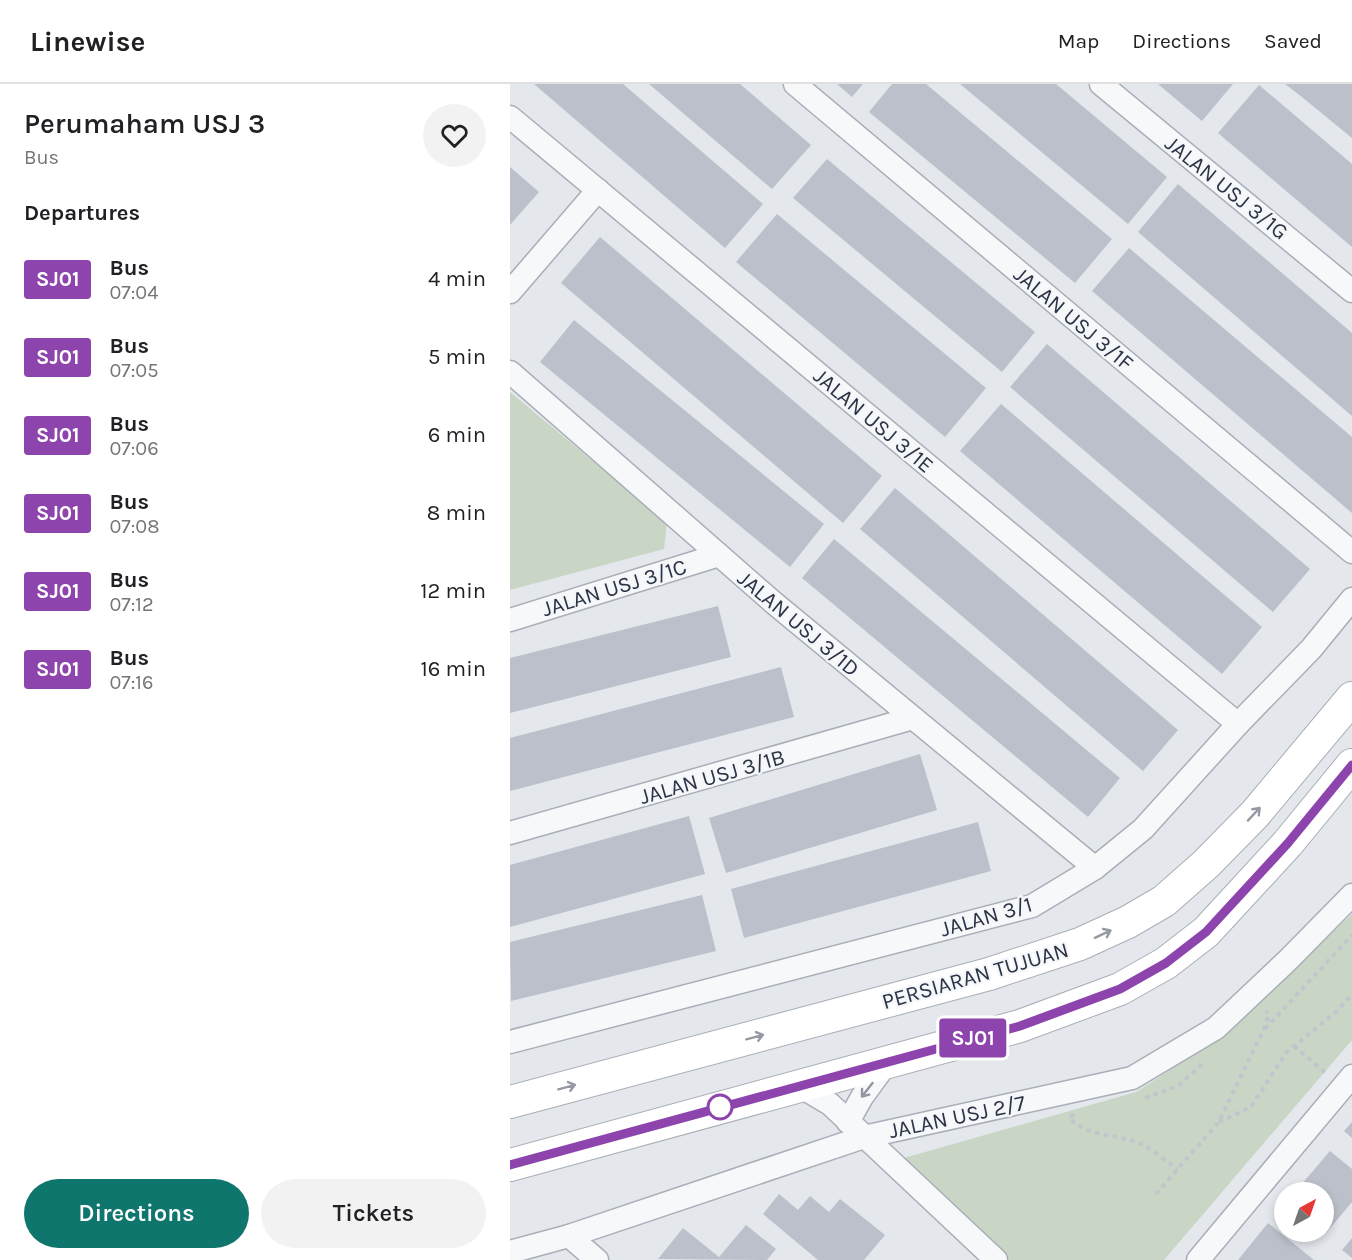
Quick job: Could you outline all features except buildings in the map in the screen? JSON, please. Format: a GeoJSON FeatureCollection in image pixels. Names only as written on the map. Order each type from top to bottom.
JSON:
{"type":"FeatureCollection","features":[{"type":"Feature","properties":{"kind":"main road","name":"PERSIARAN TUJUAN"},"geometry":{"type":"LineString","coordinates":[[510,1102],[989,974],[1080,944],[1128,922],[1164,901],[1222,848],[1256,814],[1352,698]]}},
{"type":"Feature","properties":{"kind":"main road"},"geometry":{"type":"LineString","coordinates":[[510,1165],[1020,1026],[1120,989],[1166,963],[1206,932],[1288,843],[1352,765]]}},
{"type":"Feature","properties":{"kind":"street","name":"JALAN USJ 3/1F"},"geometry":{"type":"LineString","coordinates":[[795,84],[1352,552]]}},
{"type":"Feature","properties":{"kind":"street","name":"JALAN USJ 3/1G"},"geometry":{"type":"LineString","coordinates":[[1101,84],[1352,291]]}},
{"type":"Feature","properties":{"kind":"street","name":"JALAN USJ 3/1E"},"geometry":{"type":"LineString","coordinates":[[510,117],[1238,724]]}},
{"type":"Feature","properties":{"kind":"street"},"geometry":{"type":"LineString","coordinates":[[510,292],[598,190]]}},
{"type":"Feature","properties":{"kind":"street","name":"JALAN USJ 3/1D"},"geometry":{"type":"LineString","coordinates":[[510,372],[774,603],[1095,868]]}},
{"type":"Feature","properties":{"kind":"street","name":"JALAN USJ 3/1C"},"geometry":{"type":"LineString","coordinates":[[510,620],[719,555]]}},
{"type":"Feature","properties":{"kind":"street","name":"JALAN 3/1"},"geometry":{"type":"LineString","coordinates":[[510,1042],[1032,906],[1095,868],[1143,829],[1238,724],[1311,649],[1352,599]]}},
{"type":"Feature","properties":{"kind":"street","name":"JALAN USJ 3/1B"},"geometry":{"type":"LineString","coordinates":[[510,833],[913,718]]}},
{"type":"Feature","properties":{"kind":"street","name":"JALAN USJ 2/7"},"geometry":{"type":"LineString","coordinates":[[510,1252],[569,1236],[856,1129],[1132,1078],[1216,1028],[1352,895]]}},
{"type":"Feature","properties":{"kind":"street"},"geometry":{"type":"LineString","coordinates":[[856,1129],[862,1096],[889,1060]]}},
{"type":"Feature","properties":{"kind":"street"},"geometry":{"type":"LineString","coordinates":[[1198,1260],[1347,1081]]}},
{"type":"Feature","properties":{"kind":"street"},"geometry":{"type":"LineString","coordinates":[[798,1085],[830,1104],[996,1260]]}},
{"type":"Feature","properties":{"kind":"street"},"geometry":{"type":"LineString","coordinates":[[569,1236],[597,1260]]}},
{"type":"Feature","properties":{"kind":"path"},"geometry":{"type":"LineString","coordinates":[[1263,1031],[1352,935]]}},
{"type":"Feature","properties":{"kind":"path"},"geometry":{"type":"LineString","coordinates":[[1218,1123],[1251,1107],[1286,1053],[1337,1011],[1352,994]]}},
{"type":"Feature","properties":{"kind":"path"},"geometry":{"type":"LineString","coordinates":[[1156,1194],[1218,1123],[1263,1031],[1269,1015],[1263,1010]]}},
{"type":"Feature","properties":{"kind":"path"},"geometry":{"type":"LineString","coordinates":[[1294,1046],[1347,1081]]}},
{"type":"Feature","properties":{"kind":"path"},"geometry":{"type":"LineString","coordinates":[[1142,1099],[1178,1086],[1202,1064]]}},
{"type":"Feature","properties":{"kind":"path"},"geometry":{"type":"LineString","coordinates":[[1076,1115],[1069,1117],[1072,1122],[1103,1135],[1135,1141],[1177,1169]]}},
{"type":"Feature","properties":{"kind":"green space"},"geometry":{"type":"Polygon","coordinates":[[[510,392],[667,523],[664,549],[510,590],[510,392]]]}},
{"type":"Feature","properties":{"kind":"green space"},"geometry":{"type":"Polygon","coordinates":[[[1352,914],[1352,1040],[1164,1260],[998,1260],[883,1164],[1136,1092],[1226,1034],[1352,914]]]}},
{"type":"Feature","properties":{"kind":"bus line","name":"SJ01"},"geometry":{"type":"LineString","coordinates":[[510,1165],[1020,1026],[1120,989],[1166,963],[1206,932],[1288,843],[1352,765]]}}]}
